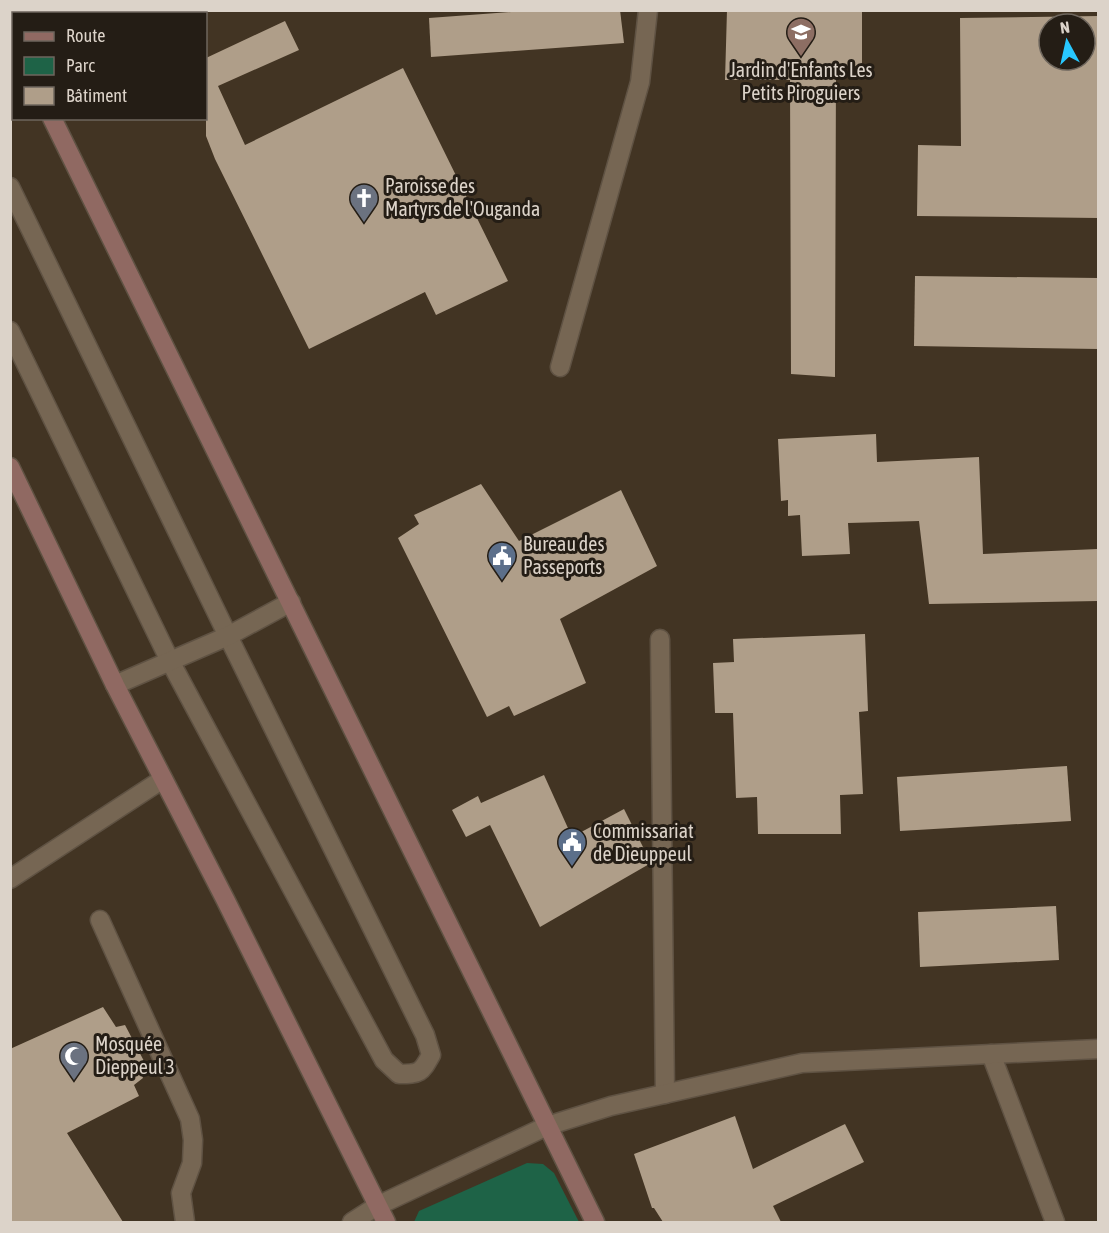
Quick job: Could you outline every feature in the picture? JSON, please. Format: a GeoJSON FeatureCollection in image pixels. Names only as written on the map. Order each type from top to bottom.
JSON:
{"type":"FeatureCollection","features":[{"type":"Feature","properties":{"kind":"street"},"geometry":{"type":"LineString","coordinates":[[560,367],[640,82],[648,10]]}},
{"type":"Feature","properties":{"kind":"street"},"geometry":{"type":"LineString","coordinates":[[53,120],[595,1222]]}},
{"type":"Feature","properties":{"kind":"street"},"geometry":{"type":"LineString","coordinates":[[10,188],[425,1035],[431,1055],[424,1068],[415,1074],[399,1074],[384,1060],[170,661],[10,332]]}},
{"type":"Feature","properties":{"kind":"street"},"geometry":{"type":"LineString","coordinates":[[10,467],[115,685],[386,1222]]}},
{"type":"Feature","properties":{"kind":"street"},"geometry":{"type":"LineString","coordinates":[[115,685],[228,636],[291,602]]}},
{"type":"Feature","properties":{"kind":"street"},"geometry":{"type":"LineString","coordinates":[[660,639],[665,1094]]}},
{"type":"Feature","properties":{"kind":"street"},"geometry":{"type":"LineString","coordinates":[[10,879],[163,779]]}},
{"type":"Feature","properties":{"kind":"street"},"geometry":{"type":"LineString","coordinates":[[100,920],[190,1119],[193,1140],[192,1163],[181,1193],[185,1222]]}},
{"type":"Feature","properties":{"kind":"street"},"geometry":{"type":"LineString","coordinates":[[352,1222],[377,1206],[547,1126],[611,1106],[802,1063],[1098,1049]]}},
{"type":"Feature","properties":{"kind":"street"},"geometry":{"type":"LineString","coordinates":[[991,1054],[1055,1222]]}},
{"type":"Feature","properties":{"kind":"green space"},"geometry":{"type":"Polygon","coordinates":[[[527,1163],[543,1164],[554,1173],[579,1222],[414,1222],[419,1211],[527,1163]]]}},
{"type":"Feature","properties":{"kind":"building"},"geometry":{"type":"Polygon","coordinates":[[[537,10],[620,10],[624,43],[431,57],[429,18],[537,10]]]}},
{"type":"Feature","properties":{"kind":"building"},"geometry":{"type":"Polygon","coordinates":[[[727,10],[862,10],[862,66],[836,66],[835,377],[791,374],[790,80],[725,80],[727,10]]]}},
{"type":"Feature","properties":{"kind":"building"},"geometry":{"type":"Polygon","coordinates":[[[1098,16],[1098,218],[917,216],[918,145],[961,146],[960,18],[1037,17],[1037,72],[1097,72],[1098,16]]]}},
{"type":"Feature","properties":{"kind":"building","name":"Paroisse des Martyrs de l'Ouganda"},"geometry":{"type":"Polygon","coordinates":[[[285,21],[299,50],[218,86],[245,145],[403,68],[508,281],[436,315],[425,292],[309,349],[215,159],[206,136],[207,58],[285,21]]]}},
{"type":"Feature","properties":{"kind":"building"},"geometry":{"type":"Polygon","coordinates":[[[915,276],[1098,278],[1098,349],[914,346],[915,276]]]}},
{"type":"Feature","properties":{"kind":"building"},"geometry":{"type":"Polygon","coordinates":[[[876,434],[877,462],[979,457],[983,554],[1098,549],[1098,601],[929,604],[919,521],[848,523],[850,554],[802,556],[800,515],[788,516],[788,500],[781,501],[778,439],[876,434]]]}},
{"type":"Feature","properties":{"kind":"building"},"geometry":{"type":"Polygon","coordinates":[[[481,484],[519,541],[621,490],[657,566],[560,619],[586,683],[514,716],[509,706],[487,717],[398,538],[419,524],[414,515],[481,484]]]}},
{"type":"Feature","properties":{"kind":"building"},"geometry":{"type":"Polygon","coordinates":[[[865,634],[868,711],[859,712],[863,794],[840,795],[841,834],[758,834],[757,797],[736,798],[733,713],[715,713],[713,663],[734,662],[733,639],[865,634]]]}},
{"type":"Feature","properties":{"kind":"building"},"geometry":{"type":"Polygon","coordinates":[[[1067,766],[1071,821],[900,831],[897,777],[1067,766]]]}},
{"type":"Feature","properties":{"kind":"building"},"geometry":{"type":"Polygon","coordinates":[[[544,775],[572,837],[624,809],[651,863],[540,927],[490,825],[466,837],[452,810],[478,796],[481,803],[544,775]]]}},
{"type":"Feature","properties":{"kind":"building"},"geometry":{"type":"Polygon","coordinates":[[[1056,906],[1059,960],[920,967],[918,912],[1056,906]]]}},
{"type":"Feature","properties":{"kind":"building","name":"Mosquée Dieppeul 3"},"geometry":{"type":"Polygon","coordinates":[[[103,1007],[116,1027],[125,1025],[145,1063],[139,1067],[143,1078],[134,1085],[139,1096],[67,1133],[123,1222],[10,1222],[10,1049],[103,1007]]]}},
{"type":"Feature","properties":{"kind":"building"},"geometry":{"type":"Polygon","coordinates":[[[735,1116],[753,1169],[845,1124],[864,1162],[773,1206],[781,1222],[663,1222],[652,1208],[634,1154],[735,1116]]]}},
{"type":"Feature","properties":{"kind":"place","name":"Jardin d'Enfants Les Petits Piroguiers"},"geometry":{"type":"Point","coordinates":[801,58]}},
{"type":"Feature","properties":{"kind":"place","name":"Paroisse des Martyrs de l'Ouganda"},"geometry":{"type":"Point","coordinates":[364,224]}},
{"type":"Feature","properties":{"kind":"place","name":"Bureau des Passeports"},"geometry":{"type":"Point","coordinates":[502,582]}},
{"type":"Feature","properties":{"kind":"place","name":"Commissariat de Dieuppeul"},"geometry":{"type":"Point","coordinates":[572,868]}},
{"type":"Feature","properties":{"kind":"place","name":"Mosquée Dieppeul 3"},"geometry":{"type":"Point","coordinates":[74,1082]}}]}
